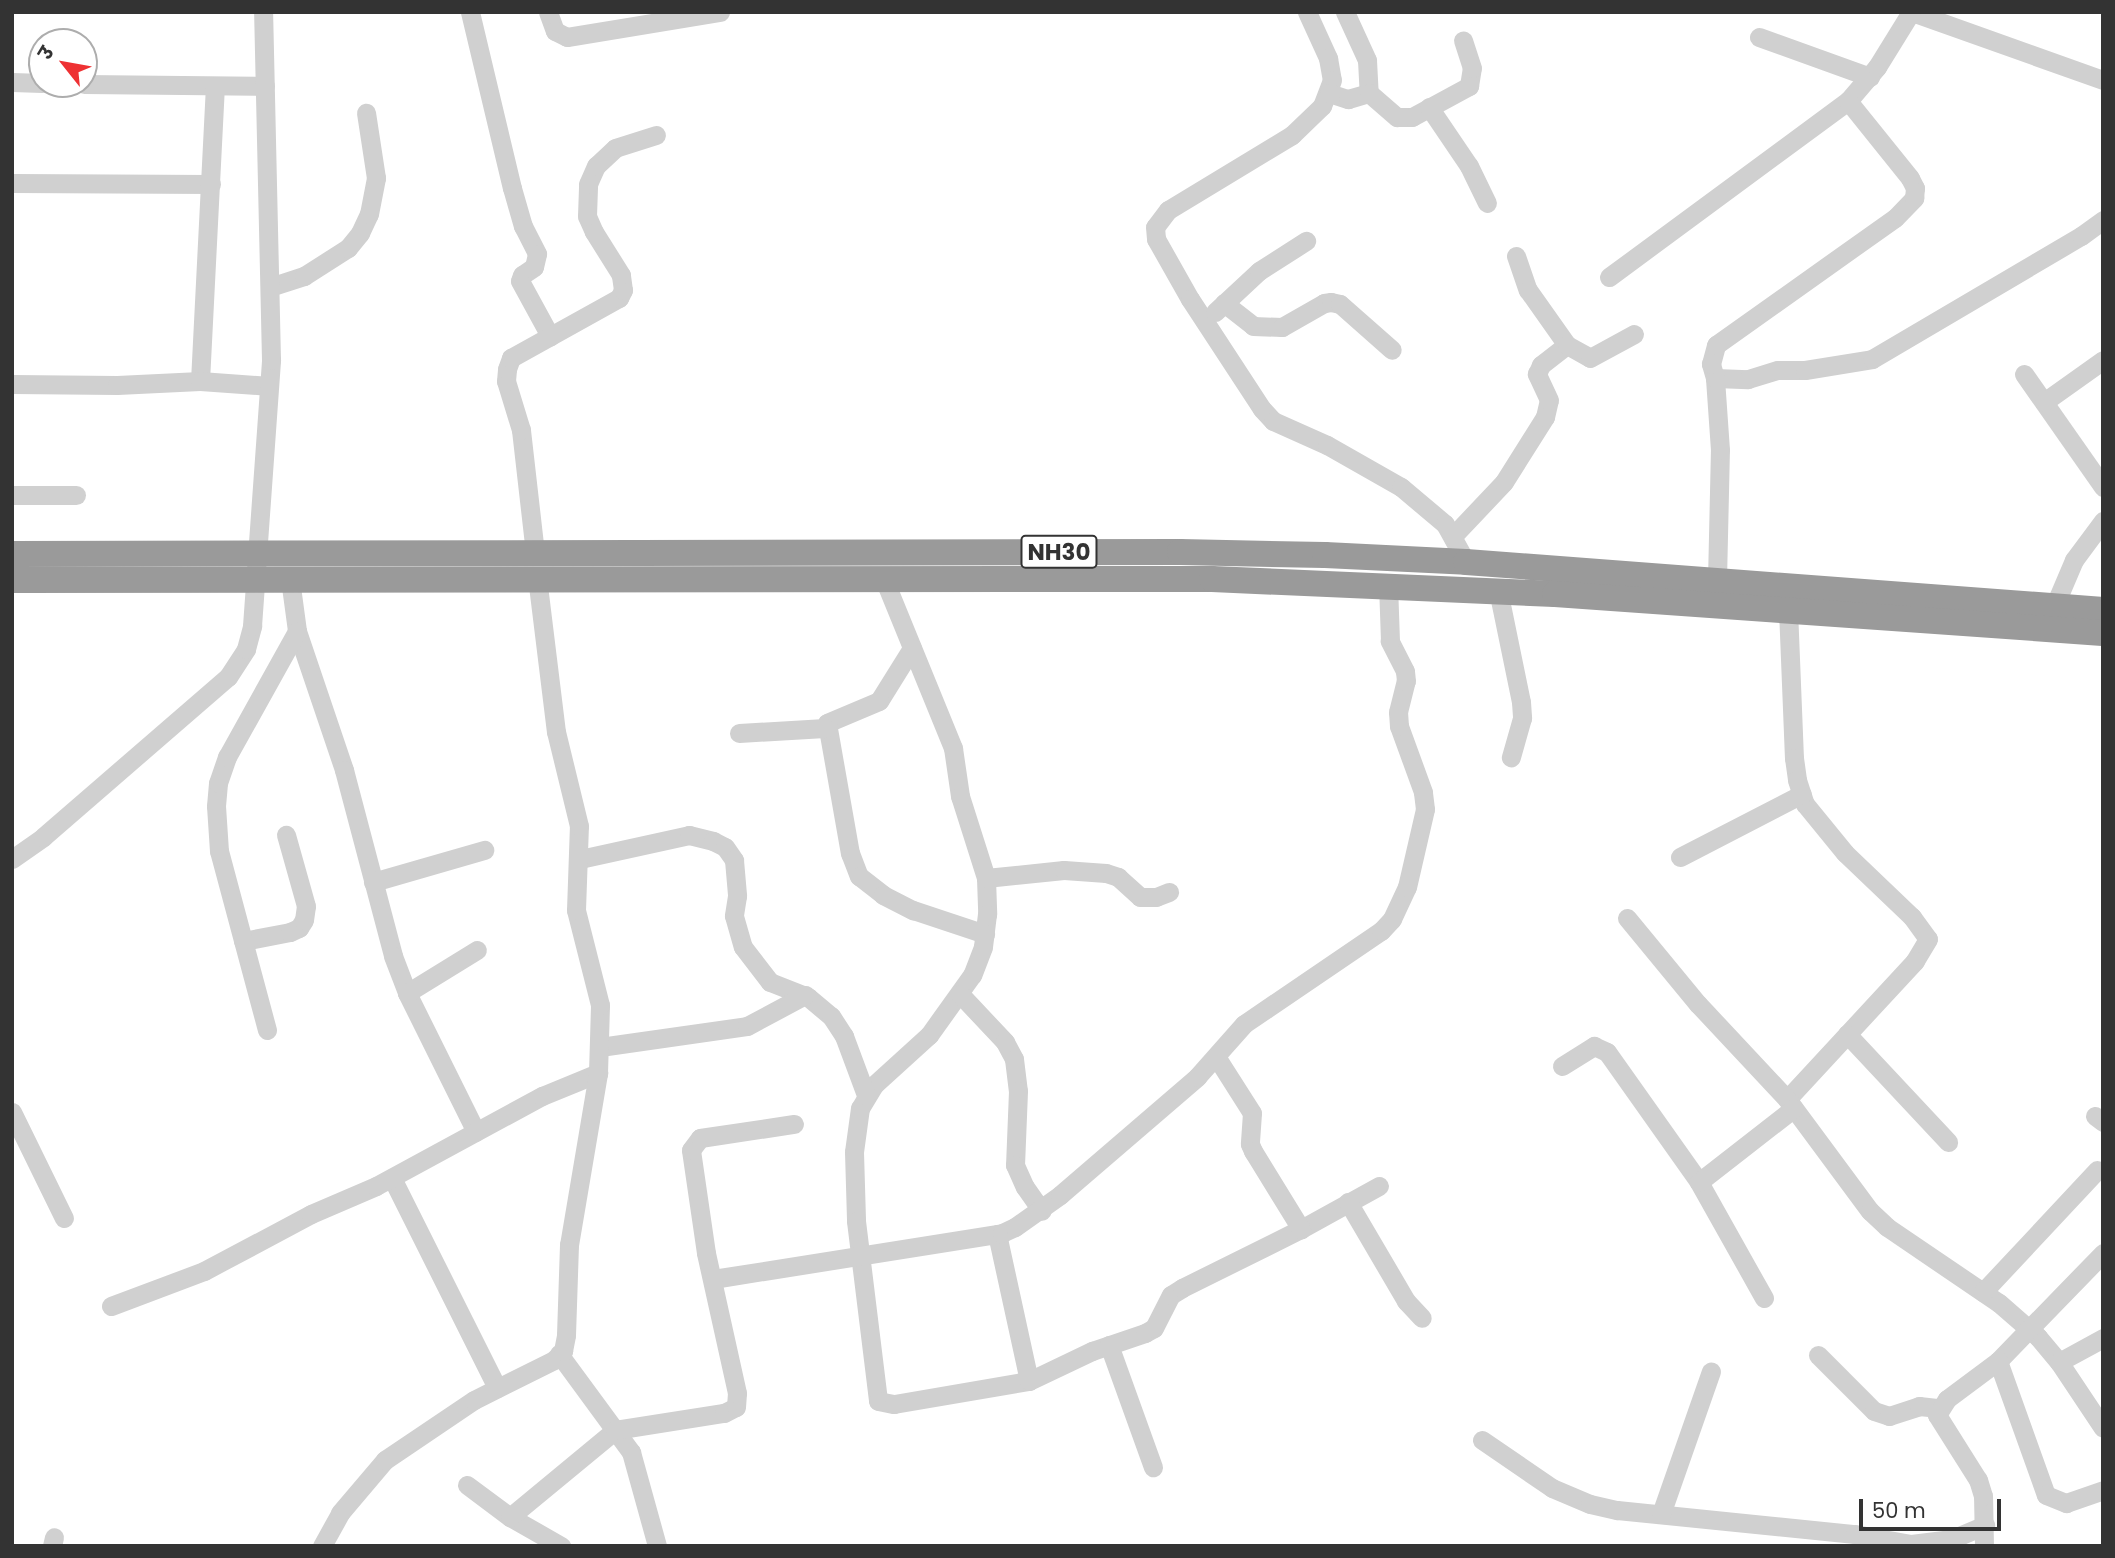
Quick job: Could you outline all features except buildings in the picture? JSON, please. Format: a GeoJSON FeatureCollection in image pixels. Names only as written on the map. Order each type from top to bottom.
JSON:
{"type":"FeatureCollection","features":[{"type":"Feature","properties":{"kind":"highway","name":"NH30"},"geometry":{"type":"LineString","coordinates":[[12,554],[257,566],[536,565],[1180,552],[1466,562],[2103,610]]}},
{"type":"Feature","properties":{"kind":"highway","name":"NH30"},"geometry":{"type":"LineString","coordinates":[[12,580],[257,566],[290,579],[536,565],[884,579],[1212,579],[1498,590],[2103,633]]}},
{"type":"Feature","properties":{"kind":"street"},"geometry":{"type":"LineString","coordinates":[[15,852],[229,677],[246,649],[252,626],[269,386],[270,287],[263,12]]}},
{"type":"Feature","properties":{"kind":"street"},"geometry":{"type":"LineString","coordinates":[[470,12],[512,188],[523,226],[537,254],[534,267],[522,275],[520,281],[551,336]]}},
{"type":"Feature","properties":{"kind":"street"},"geometry":{"type":"LineString","coordinates":[[548,12],[555,30],[567,37],[720,12]]}},
{"type":"Feature","properties":{"kind":"street"},"geometry":{"type":"LineString","coordinates":[[1307,12],[1328,58],[1332,80],[1329,93],[1314,117],[1292,135],[1168,210],[1156,228],[1156,239],[1162,254],[1273,422],[1327,445],[1401,487],[1445,524],[1466,562]]}},
{"type":"Feature","properties":{"kind":"street"},"geometry":{"type":"LineString","coordinates":[[1345,12],[1367,60],[1369,93],[1402,119],[1412,117],[1469,86],[1472,68],[1463,40]]}},
{"type":"Feature","properties":{"kind":"street"},"geometry":{"type":"LineString","coordinates":[[1609,277],[1848,101],[1870,77],[1911,12],[2103,80]]}},
{"type":"Feature","properties":{"kind":"street"},"geometry":{"type":"LineString","coordinates":[[1759,37],[1870,77]]}},
{"type":"Feature","properties":{"kind":"street"},"geometry":{"type":"LineString","coordinates":[[98,84],[265,86]]}},
{"type":"Feature","properties":{"kind":"street"},"geometry":{"type":"LineString","coordinates":[[200,381],[215,86]]}},
{"type":"Feature","properties":{"kind":"street"},"geometry":{"type":"LineString","coordinates":[[1329,93],[1348,99],[1369,93]]}},
{"type":"Feature","properties":{"kind":"street"},"geometry":{"type":"LineString","coordinates":[[1717,580],[1720,450],[1712,353],[1724,337],[1895,218],[1914,198],[1915,188],[1910,178],[1848,101]]}},
{"type":"Feature","properties":{"kind":"street"},"geometry":{"type":"LineString","coordinates":[[1429,107],[1469,166],[1487,203]]}},
{"type":"Feature","properties":{"kind":"street"},"geometry":{"type":"LineString","coordinates":[[270,287],[304,276],[348,248],[360,233],[369,214],[376,178],[366,113]]}},
{"type":"Feature","properties":{"kind":"street"},"geometry":{"type":"LineString","coordinates":[[322,1546],[340,1513],[385,1460],[410,1441],[497,1388],[541,1368],[559,1354],[566,1335],[569,1245],[598,1073],[598,993],[576,910],[579,826],[556,732],[521,430],[506,381],[511,358],[619,298],[623,290],[621,275],[593,232],[587,216],[588,184],[596,166],[615,148],[656,135]]}},
{"type":"Feature","properties":{"kind":"street"},"geometry":{"type":"LineString","coordinates":[[12,183],[211,184]]}},
{"type":"Feature","properties":{"kind":"street"},"geometry":{"type":"LineString","coordinates":[[1715,378],[1748,379],[1778,370],[1805,370],[1872,359],[2081,236],[2103,220]]}},
{"type":"Feature","properties":{"kind":"street"},"geometry":{"type":"LineString","coordinates":[[1207,320],[1259,271],[1306,241]]}},
{"type":"Feature","properties":{"kind":"street"},"geometry":{"type":"LineString","coordinates":[[1516,256],[1528,290],[1567,345],[1590,358],[1634,334]]}},
{"type":"Feature","properties":{"kind":"street"},"geometry":{"type":"LineString","coordinates":[[1224,303],[1244,322],[1265,328],[1282,327],[1324,303],[1340,304],[1392,350]]}},
{"type":"Feature","properties":{"kind":"street"},"geometry":{"type":"LineString","coordinates":[[1453,536],[1504,482],[1545,417],[1549,400],[1537,374],[1538,369],[1567,345]]}},
{"type":"Feature","properties":{"kind":"street"},"geometry":{"type":"LineString","coordinates":[[2043,402],[2103,360]]}},
{"type":"Feature","properties":{"kind":"street"},"geometry":{"type":"LineString","coordinates":[[2024,374],[2103,487]]}},
{"type":"Feature","properties":{"kind":"street"},"geometry":{"type":"LineString","coordinates":[[12,384],[47,387],[200,381],[269,386]]}},
{"type":"Feature","properties":{"kind":"street"},"geometry":{"type":"LineString","coordinates":[[12,495],[76,495]]}},
{"type":"Feature","properties":{"kind":"street"},"geometry":{"type":"LineString","coordinates":[[2054,607],[2074,560],[2103,521]]}},
{"type":"Feature","properties":{"kind":"street"},"geometry":{"type":"LineString","coordinates":[[290,579],[297,631],[344,770],[393,956],[407,993],[476,1132]]}},
{"type":"Feature","properties":{"kind":"street"},"geometry":{"type":"LineString","coordinates":[[884,579],[953,748],[960,796],[986,878],[985,934],[972,975],[915,1051],[866,1095],[856,1126],[854,1152],[860,1256],[878,1401],[894,1405],[1029,1381],[1154,1328],[1171,1295],[1182,1288],[1301,1229],[1378,1186]]}},
{"type":"Feature","properties":{"kind":"street"},"geometry":{"type":"LineString","coordinates":[[713,1279],[997,1234],[1042,1210],[1217,1058],[1244,1024],[1381,932],[1392,919],[1407,887],[1425,809],[1423,792],[1398,726],[1400,700],[1406,681],[1405,670],[1390,641],[1388,584]]}},
{"type":"Feature","properties":{"kind":"street"},"geometry":{"type":"LineString","coordinates":[[1498,590],[1521,702],[1522,718],[1511,757]]}},
{"type":"Feature","properties":{"kind":"street"},"geometry":{"type":"LineString","coordinates":[[1699,1182],[1790,1103],[1847,1034],[1915,961],[1928,939],[1912,917],[1845,853],[1810,813],[1802,794],[1794,758],[1788,609]]}},
{"type":"Feature","properties":{"kind":"street"},"geometry":{"type":"LineString","coordinates":[[267,1030],[218,840],[218,783],[226,757],[297,631]]}},
{"type":"Feature","properties":{"kind":"street"},"geometry":{"type":"LineString","coordinates":[[912,649],[879,701],[865,709],[831,719],[825,728],[850,853],[859,876],[883,895],[913,910],[985,934]]}},
{"type":"Feature","properties":{"kind":"street"},"geometry":{"type":"LineString","coordinates":[[739,733],[825,728]]}},
{"type":"Feature","properties":{"kind":"street"},"geometry":{"type":"LineString","coordinates":[[1680,857],[1802,794]]}},
{"type":"Feature","properties":{"kind":"street"},"geometry":{"type":"LineString","coordinates":[[243,941],[290,932],[299,928],[304,920],[306,906],[286,835]]}},
{"type":"Feature","properties":{"kind":"street"},"geometry":{"type":"LineString","coordinates":[[579,859],[689,835],[725,847],[734,860],[737,896],[734,916],[743,947],[770,982],[805,995],[831,1016],[844,1036],[866,1095]]}},
{"type":"Feature","properties":{"kind":"street"},"geometry":{"type":"LineString","coordinates":[[373,882],[484,850]]}},
{"type":"Feature","properties":{"kind":"street"},"geometry":{"type":"LineString","coordinates":[[986,878],[1064,870],[1106,873],[1118,877],[1140,897],[1169,892]]}},
{"type":"Feature","properties":{"kind":"street"},"geometry":{"type":"LineString","coordinates":[[1627,918],[1705,1012],[1790,1103],[1870,1211],[1887,1227],[1983,1292],[2030,1330],[2059,1362],[2103,1428]]}},
{"type":"Feature","properties":{"kind":"street"},"geometry":{"type":"LineString","coordinates":[[407,993],[477,950]]}},
{"type":"Feature","properties":{"kind":"street"},"geometry":{"type":"LineString","coordinates":[[960,993],[1005,1042],[1014,1059],[1018,1091],[1015,1165],[1025,1187],[1042,1210]]}},
{"type":"Feature","properties":{"kind":"street"},"geometry":{"type":"LineString","coordinates":[[600,1047],[747,1026],[805,995]]}},
{"type":"Feature","properties":{"kind":"street"},"geometry":{"type":"LineString","coordinates":[[1847,1034],[1948,1142]]}},
{"type":"Feature","properties":{"kind":"street"},"geometry":{"type":"LineString","coordinates":[[1562,1066],[1594,1046],[1607,1052],[1699,1182],[1765,1298]]}},
{"type":"Feature","properties":{"kind":"street"},"geometry":{"type":"LineString","coordinates":[[1217,1058],[1252,1113],[1250,1143],[1253,1152],[1301,1229]]}},
{"type":"Feature","properties":{"kind":"street"},"geometry":{"type":"LineString","coordinates":[[111,1306],[204,1271],[311,1214],[392,1178],[542,1096],[598,1073]]}},
{"type":"Feature","properties":{"kind":"street"},"geometry":{"type":"LineString","coordinates":[[12,1112],[64,1218]]}},
{"type":"Feature","properties":{"kind":"street"},"geometry":{"type":"LineString","coordinates":[[510,1517],[615,1430],[724,1413],[736,1407],[737,1393],[713,1279],[692,1145],[700,1138],[794,1125]]}},
{"type":"Feature","properties":{"kind":"street"},"geometry":{"type":"LineString","coordinates":[[1983,1292],[2097,1170]]}},
{"type":"Feature","properties":{"kind":"street"},"geometry":{"type":"LineString","coordinates":[[392,1178],[497,1388]]}},
{"type":"Feature","properties":{"kind":"street"},"geometry":{"type":"LineString","coordinates":[[1348,1202],[1406,1301],[1422,1318]]}},
{"type":"Feature","properties":{"kind":"street"},"geometry":{"type":"LineString","coordinates":[[997,1234],[1029,1381]]}},
{"type":"Feature","properties":{"kind":"street"},"geometry":{"type":"LineString","coordinates":[[1818,1355],[1874,1411],[1889,1416],[1919,1406],[1939,1408],[1998,1361],[2103,1253]]}},
{"type":"Feature","properties":{"kind":"street"},"geometry":{"type":"LineString","coordinates":[[2059,1362],[2103,1338]]}},
{"type":"Feature","properties":{"kind":"street"},"geometry":{"type":"LineString","coordinates":[[1109,1345],[1153,1467]]}},
{"type":"Feature","properties":{"kind":"street"},"geometry":{"type":"LineString","coordinates":[[559,1354],[634,1460],[656,1546]]}},
{"type":"Feature","properties":{"kind":"street"},"geometry":{"type":"LineString","coordinates":[[1998,1361],[2046,1494],[2066,1503],[2103,1490]]}},
{"type":"Feature","properties":{"kind":"street"},"geometry":{"type":"LineString","coordinates":[[1661,1514],[1711,1371]]}},
{"type":"Feature","properties":{"kind":"street"},"geometry":{"type":"LineString","coordinates":[[1939,1408],[1940,1423],[1978,1480],[1983,1496],[1984,1546]]}},
{"type":"Feature","properties":{"kind":"street"},"geometry":{"type":"LineString","coordinates":[[1482,1440],[1539,1480],[1570,1497],[1617,1510],[1661,1514],[1807,1538],[1911,1544],[1952,1539],[1985,1525]]}},
{"type":"Feature","properties":{"kind":"street"},"geometry":{"type":"LineString","coordinates":[[467,1485],[510,1517],[561,1546]]}}]}
